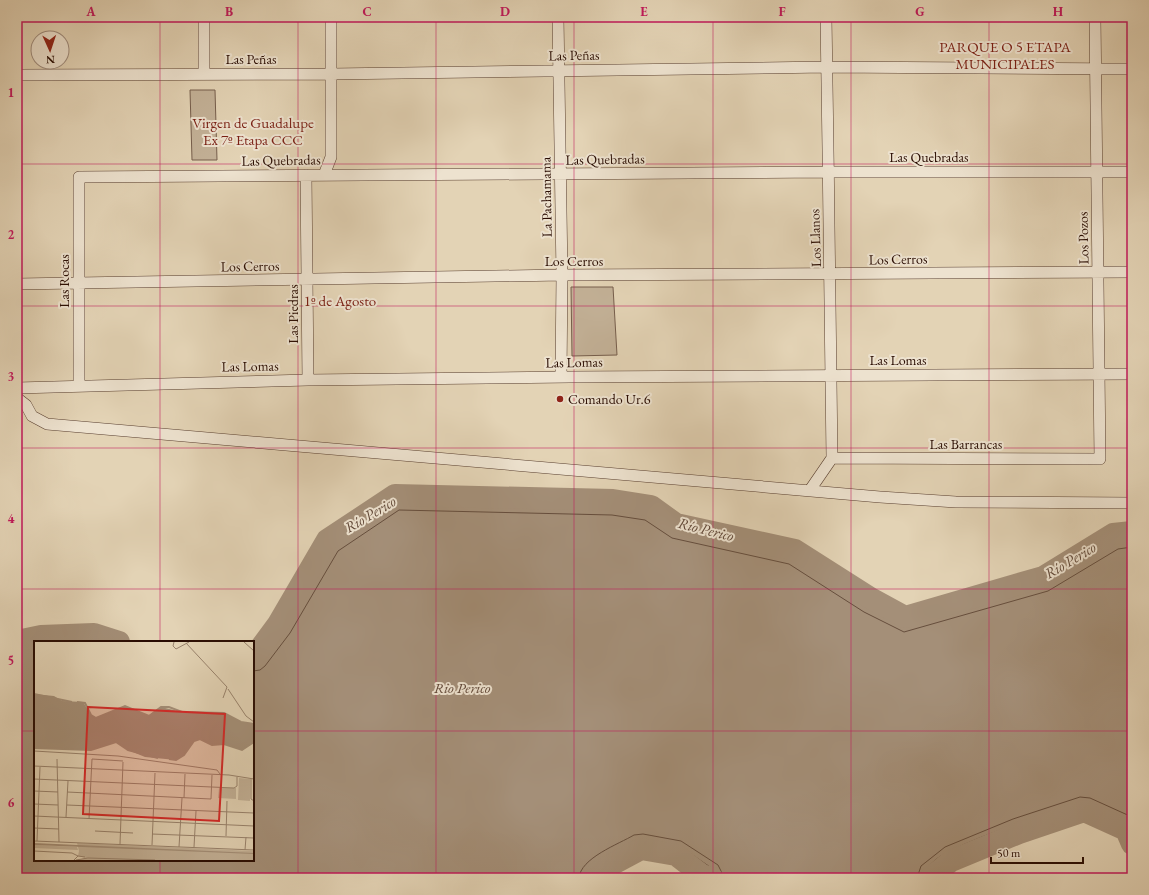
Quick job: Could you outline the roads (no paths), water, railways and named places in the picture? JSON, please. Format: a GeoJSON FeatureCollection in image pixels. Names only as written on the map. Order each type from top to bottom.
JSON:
{"type":"FeatureCollection","features":[{"type":"Feature","properties":{"kind":"street"},"geometry":{"type":"LineString","coordinates":[[204,17],[204,74]]}},
{"type":"Feature","properties":{"kind":"street"},"geometry":{"type":"LineString","coordinates":[[324,175],[331,158],[331,17]]}},
{"type":"Feature","properties":{"kind":"street","name":"La Pachamama"},"geometry":{"type":"LineString","coordinates":[[558,17],[562,377]]}},
{"type":"Feature","properties":{"kind":"street","name":"Los Llanos"},"geometry":{"type":"LineString","coordinates":[[826,17],[827,172],[831,275],[832,458]]}},
{"type":"Feature","properties":{"kind":"street","name":"Los Pozos"},"geometry":{"type":"LineString","coordinates":[[1096,17],[1100,459]]}},
{"type":"Feature","properties":{"kind":"street","name":"Las Peñas"},"geometry":{"type":"LineString","coordinates":[[17,75],[331,74],[826,67],[1132,69]]}},
{"type":"Feature","properties":{"kind":"street","name":"Las Quebradas"},"geometry":{"type":"LineString","coordinates":[[79,177],[560,175],[827,172],[1132,172]]}},
{"type":"Feature","properties":{"kind":"street","name":"Las Piedras"},"geometry":{"type":"LineString","coordinates":[[306,175],[308,380]]}},
{"type":"Feature","properties":{"kind":"street","name":"Las Rocas"},"geometry":{"type":"LineString","coordinates":[[79,177],[79,385]]}},
{"type":"Feature","properties":{"kind":"street","name":"Los Cerros"},"geometry":{"type":"LineString","coordinates":[[17,284],[562,275],[831,275],[1132,272]]}},
{"type":"Feature","properties":{"kind":"street","name":"Las Lomas"},"geometry":{"type":"LineString","coordinates":[[17,388],[79,385],[308,380],[1132,374]]}},
{"type":"Feature","properties":{"kind":"street"},"geometry":{"type":"LineString","coordinates":[[17,398],[26,405],[32,416],[46,424],[956,502],[1132,504]]}},
{"type":"Feature","properties":{"kind":"street"},"geometry":{"type":"LineString","coordinates":[[810,490],[832,458]]}},
{"type":"Feature","properties":{"kind":"street","name":"Las Barrancas"},"geometry":{"type":"LineString","coordinates":[[832,458],[1100,459]]}},
{"type":"Feature","properties":{"kind":"water","name":"Rio Perico"},"geometry":{"type":"Polygon","coordinates":[[[395,495],[613,500],[651,506],[676,524],[795,550],[872,599],[905,617],[1043,577],[1113,534],[1132,532],[1132,844],[1126,830],[1084,811],[1019,833],[951,861],[930,878],[712,878],[702,875],[676,855],[641,849],[599,872],[593,878],[17,878],[17,641],[41,636],[94,634],[116,641],[34,641],[34,861],[254,861],[254,657],[278,624],[327,540],[395,495]]]}},
{"type":"Feature","properties":{"kind":"waterway","name":"Río Perico"},"geometry":{"type":"LineString","coordinates":[[254,657],[278,624],[327,540],[395,495],[613,500],[651,506],[676,524],[795,550],[872,599],[905,617],[1043,577],[1113,534],[1132,532]]}},
{"type":"Feature","properties":{"kind":"waterway","name":"Río Perico"},"geometry":{"type":"LineString","coordinates":[[17,641],[41,636],[94,634],[116,641]]}},
{"type":"Feature","properties":{"kind":"waterway","name":"Río Perico"},"geometry":{"type":"LineString","coordinates":[[930,878],[951,861],[1019,833],[1084,811],[1126,830],[1132,844]]}},
{"type":"Feature","properties":{"kind":"waterway","name":"Río Perico"},"geometry":{"type":"LineString","coordinates":[[593,878],[598,872],[641,849],[676,855],[702,875],[712,878]]}},
{"type":"Feature","properties":{"kind":"place","name":"Comando Ur.6"},"geometry":{"type":"Point","coordinates":[560,399]}},
{"type":"Feature","properties":{"kind":"district","name":"PARQUE O 5 ETAPA MUNICIPALES"},"geometry":{"type":"Point","coordinates":[1005,54]}},
{"type":"Feature","properties":{"kind":"district","name":"Virgen de Guadalupe Ex 7º Etapa CCC"},"geometry":{"type":"Point","coordinates":[253,130]}},
{"type":"Feature","properties":{"kind":"district","name":"1º de Agosto"},"geometry":{"type":"Point","coordinates":[340,300]}}]}
